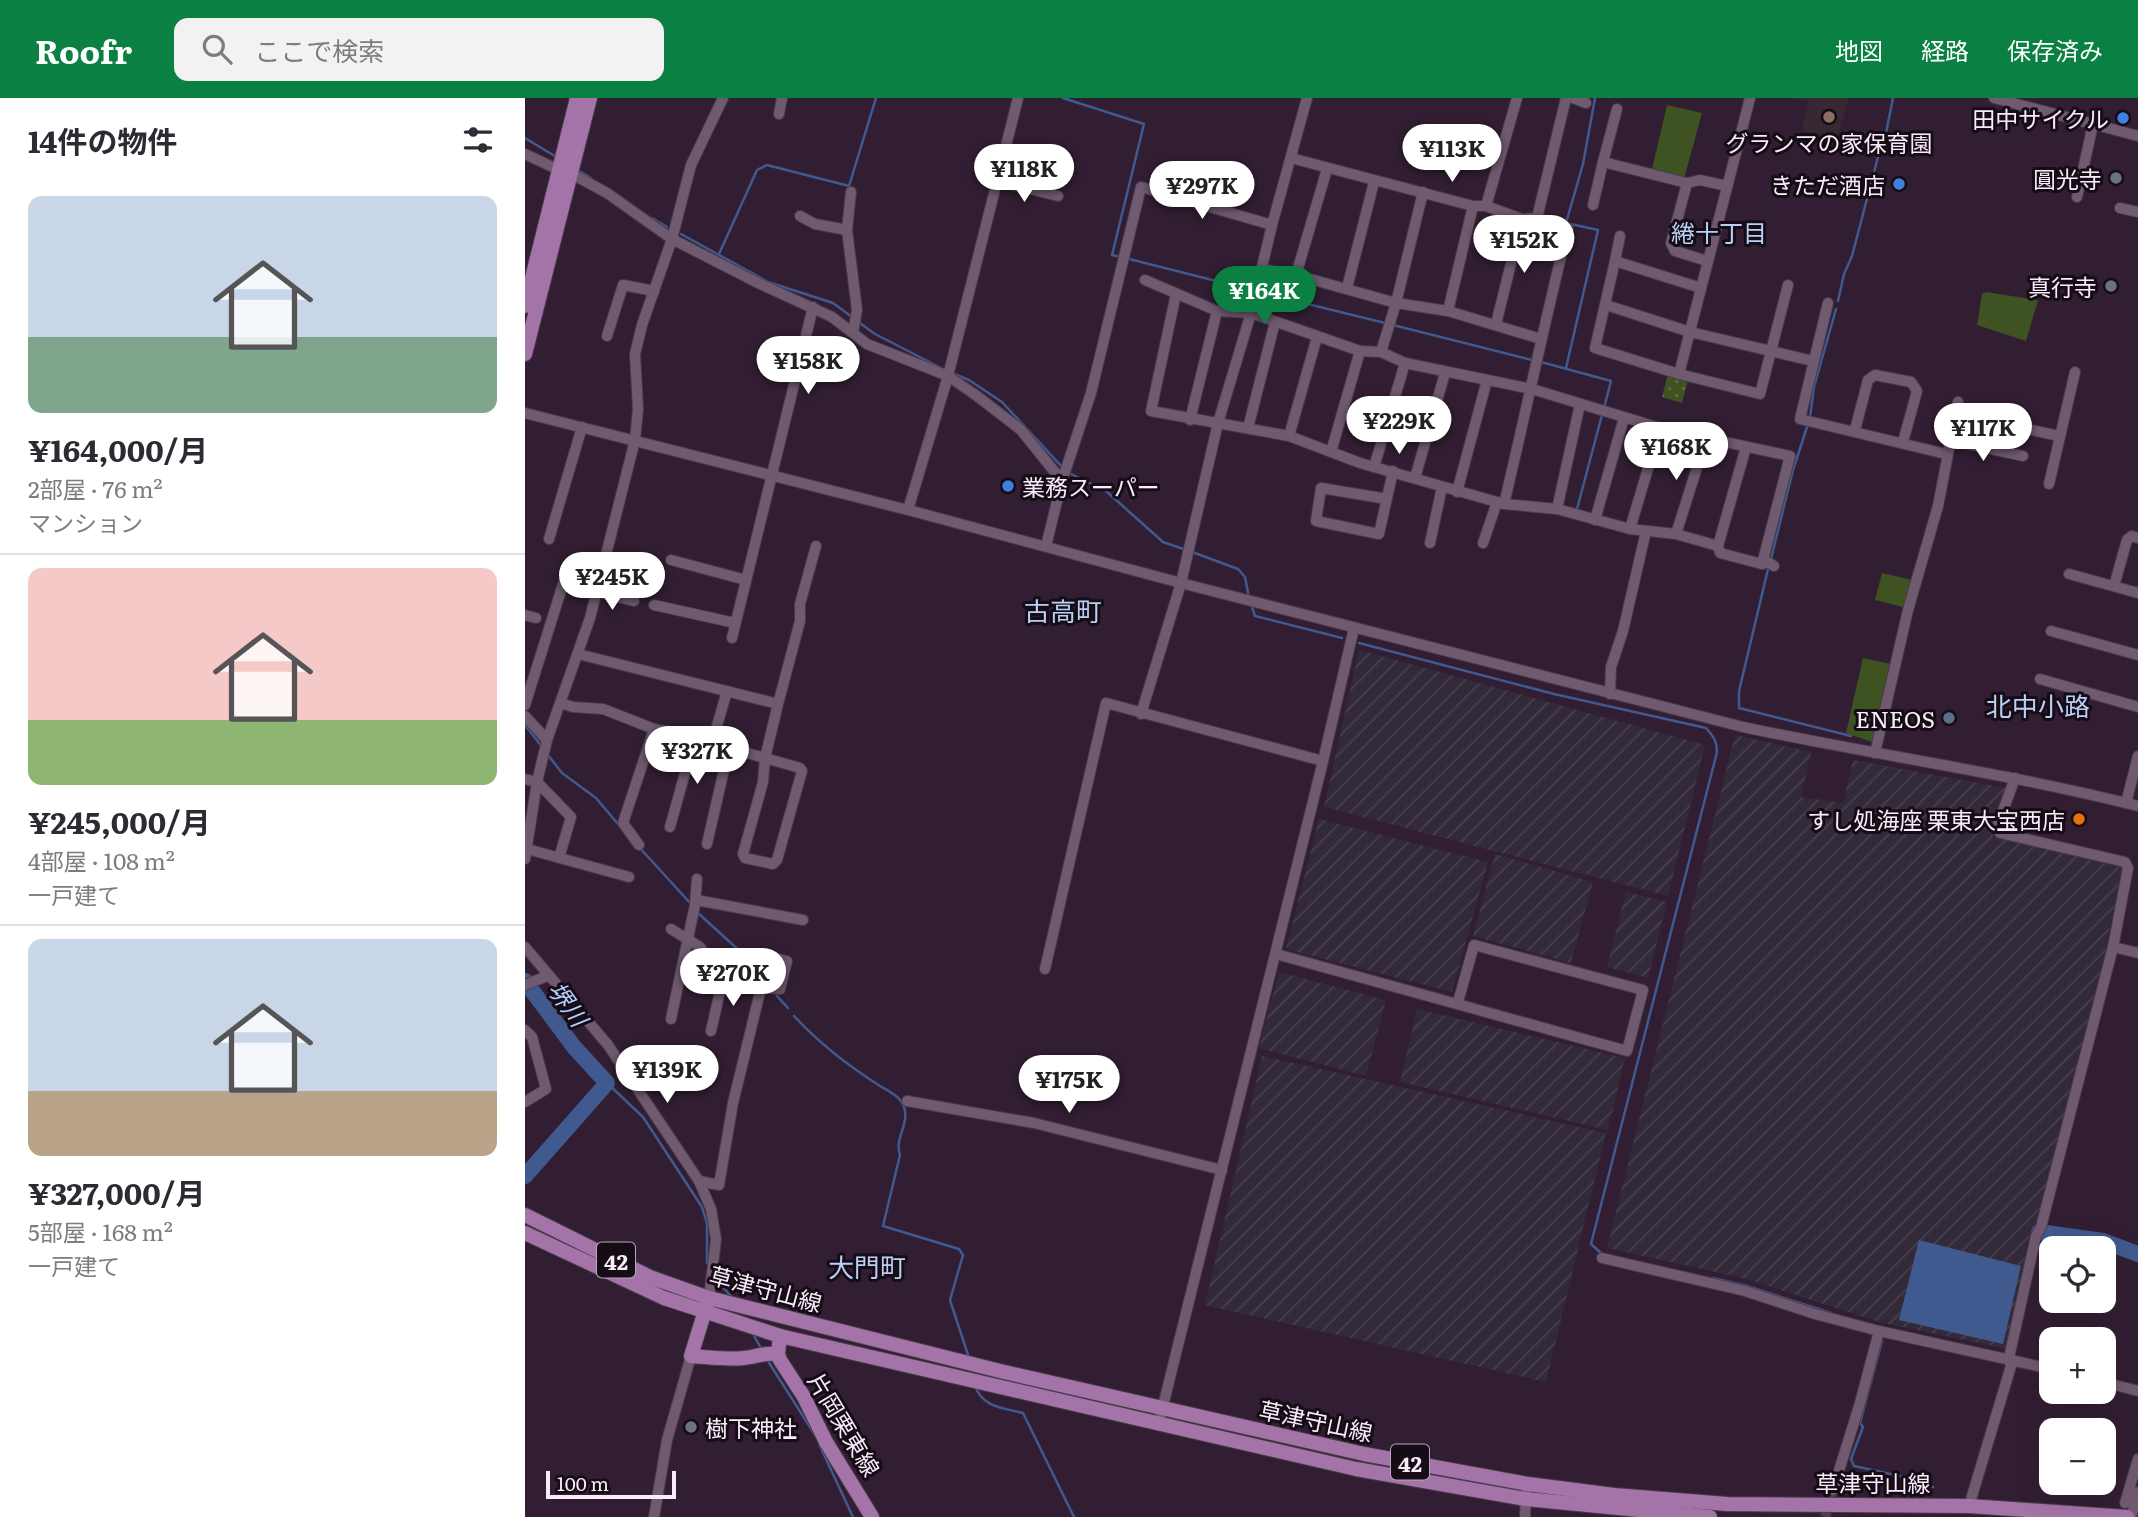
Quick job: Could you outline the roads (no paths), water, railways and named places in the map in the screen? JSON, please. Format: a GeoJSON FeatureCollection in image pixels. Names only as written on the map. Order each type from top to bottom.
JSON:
{"type":"FeatureCollection","features":[{"type":"Feature","properties":{"kind":"main road"},"geometry":{"type":"LineString","coordinates":[[525,354],[566,164],[577,98]]}},
{"type":"Feature","properties":{"kind":"main road"},"geometry":{"type":"LineString","coordinates":[[525,306],[566,164],[590,98]]}},
{"type":"Feature","properties":{"kind":"main road","name":"草津守山線"},"geometry":{"type":"LineString","coordinates":[[525,1214],[707,1305],[780,1336],[1160,1415],[1364,1454],[1614,1495],[1727,1504],[1969,1506],[2128,1512]]}},
{"type":"Feature","properties":{"kind":"main road","name":"草津守山線"},"geometry":{"type":"LineString","coordinates":[[525,1233],[664,1298],[707,1305],[1004,1372],[1356,1469],[1525,1499],[1710,1517]]}},
{"type":"Feature","properties":{"kind":"main road"},"geometry":{"type":"LineString","coordinates":[[707,1305],[691,1356],[747,1358],[761,1353],[778,1354],[780,1336]]}},
{"type":"Feature","properties":{"kind":"main road","name":"片岡栗東線"},"geometry":{"type":"LineString","coordinates":[[778,1354],[804,1397],[826,1442],[872,1517]]}},
{"type":"Feature","properties":{"kind":"street"},"geometry":{"type":"LineString","coordinates":[[629,877],[559,858],[526,854],[527,833],[545,748],[578,654],[635,440],[638,409],[635,354],[672,239],[691,165],[723,98]]}},
{"type":"Feature","properties":{"kind":"street"},"geometry":{"type":"LineString","coordinates":[[779,114],[782,98]]}},
{"type":"Feature","properties":{"kind":"street"},"geometry":{"type":"LineString","coordinates":[[908,510],[948,376],[1018,98]]}},
{"type":"Feature","properties":{"kind":"street"},"geometry":{"type":"LineString","coordinates":[[1141,713],[1181,583],[1218,423],[1251,313],[1307,98]]}},
{"type":"Feature","properties":{"kind":"street"},"geometry":{"type":"LineString","coordinates":[[1486,206],[1517,98]]}},
{"type":"Feature","properties":{"kind":"street"},"geometry":{"type":"LineString","coordinates":[[1537,218],[1566,98]]}},
{"type":"Feature","properties":{"kind":"street"},"geometry":{"type":"LineString","coordinates":[[1573,98],[1586,103]]}},
{"type":"Feature","properties":{"kind":"street"},"geometry":{"type":"LineString","coordinates":[[1679,374],[1750,98]]}},
{"type":"Feature","properties":{"kind":"street"},"geometry":{"type":"LineString","coordinates":[[2002,99],[2138,136]]}},
{"type":"Feature","properties":{"kind":"street"},"geometry":{"type":"LineString","coordinates":[[1594,205],[1602,162],[1617,108]]}},
{"type":"Feature","properties":{"kind":"street"},"geometry":{"type":"LineString","coordinates":[[2077,197],[2093,124]]}},
{"type":"Feature","properties":{"kind":"street"},"geometry":{"type":"LineString","coordinates":[[525,154],[566,164],[672,239],[832,317],[867,344],[948,376],[1021,430],[1062,481]]}},
{"type":"Feature","properties":{"kind":"street"},"geometry":{"type":"LineString","coordinates":[[1291,158],[1374,182],[1473,206],[1486,206],[1522,219],[1537,218],[1568,228],[1541,339],[1532,389],[1500,503],[1483,543]]}},
{"type":"Feature","properties":{"kind":"street"},"geometry":{"type":"LineString","coordinates":[[1602,162],[1687,183],[1700,180],[1727,186]]}},
{"type":"Feature","properties":{"kind":"street"},"geometry":{"type":"LineString","coordinates":[[1296,275],[1327,169]]}},
{"type":"Feature","properties":{"kind":"street"},"geometry":{"type":"LineString","coordinates":[[997,181],[1058,196]]}},
{"type":"Feature","properties":{"kind":"street"},"geometry":{"type":"LineString","coordinates":[[1347,288],[1374,182]]}},
{"type":"Feature","properties":{"kind":"street"},"geometry":{"type":"LineString","coordinates":[[1687,183],[1671,243],[1675,251],[1707,261]]}},
{"type":"Feature","properties":{"kind":"street"},"geometry":{"type":"LineString","coordinates":[[1046,546],[1062,481],[1091,393],[1141,187],[1272,225]]}},
{"type":"Feature","properties":{"kind":"street"},"geometry":{"type":"LineString","coordinates":[[851,192],[847,230],[857,310],[853,333]]}},
{"type":"Feature","properties":{"kind":"street"},"geometry":{"type":"LineString","coordinates":[[1381,352],[1423,192]]}},
{"type":"Feature","properties":{"kind":"street"},"geometry":{"type":"LineString","coordinates":[[1448,311],[1473,206]]}},
{"type":"Feature","properties":{"kind":"street"},"geometry":{"type":"LineString","coordinates":[[2120,208],[2138,212]]}},
{"type":"Feature","properties":{"kind":"street"},"geometry":{"type":"LineString","coordinates":[[800,216],[815,224],[847,230]]}},
{"type":"Feature","properties":{"kind":"street"},"geometry":{"type":"LineString","coordinates":[[1496,324],[1522,219]]}},
{"type":"Feature","properties":{"kind":"street"},"geometry":{"type":"LineString","coordinates":[[1620,236],[1595,348],[1679,374],[1760,394],[1788,285]]}},
{"type":"Feature","properties":{"kind":"street"},"geometry":{"type":"LineString","coordinates":[[1615,261],[1701,288]]}},
{"type":"Feature","properties":{"kind":"street"},"geometry":{"type":"LineString","coordinates":[[1261,269],[1296,275],[1396,303],[1448,311],[1541,339]]}},
{"type":"Feature","properties":{"kind":"street"},"geometry":{"type":"LineString","coordinates":[[1145,280],[1217,311],[1251,313],[1360,351],[1381,352],[1405,363],[1532,389],[1660,428],[1790,456],[1768,564],[1720,553],[1718,546],[1746,447]]}},
{"type":"Feature","properties":{"kind":"street"},"geometry":{"type":"LineString","coordinates":[[607,336],[623,285],[654,291]]}},
{"type":"Feature","properties":{"kind":"street"},"geometry":{"type":"LineString","coordinates":[[1176,295],[1151,411],[1289,436],[1374,467],[1500,503],[1557,509],[1630,529],[1676,534],[1718,546]]}},
{"type":"Feature","properties":{"kind":"street"},"geometry":{"type":"LineString","coordinates":[[1828,303],[1800,419],[1856,430],[1946,454]]}},
{"type":"Feature","properties":{"kind":"street"},"geometry":{"type":"LineString","coordinates":[[1606,305],[1690,332],[1813,361]]}},
{"type":"Feature","properties":{"kind":"street"},"geometry":{"type":"LineString","coordinates":[[732,638],[813,307]]}},
{"type":"Feature","properties":{"kind":"street"},"geometry":{"type":"LineString","coordinates":[[1190,420],[1217,311]]}},
{"type":"Feature","properties":{"kind":"street"},"geometry":{"type":"LineString","coordinates":[[1248,428],[1275,322]]}},
{"type":"Feature","properties":{"kind":"street"},"geometry":{"type":"LineString","coordinates":[[1289,436],[1317,337]]}},
{"type":"Feature","properties":{"kind":"street"},"geometry":{"type":"LineString","coordinates":[[1331,452],[1360,351]]}},
{"type":"Feature","properties":{"kind":"street"},"geometry":{"type":"LineString","coordinates":[[1374,467],[1405,363]]}},
{"type":"Feature","properties":{"kind":"street"},"geometry":{"type":"LineString","coordinates":[[2049,484],[2075,372]]}},
{"type":"Feature","properties":{"kind":"street"},"geometry":{"type":"LineString","coordinates":[[1415,478],[1445,373]]}},
{"type":"Feature","properties":{"kind":"street"},"geometry":{"type":"LineString","coordinates":[[1856,430],[1868,380],[1875,375],[1911,382],[1917,391],[1903,442]]}},
{"type":"Feature","properties":{"kind":"street"},"geometry":{"type":"LineString","coordinates":[[1457,492],[1487,380]]}},
{"type":"Feature","properties":{"kind":"street"},"geometry":{"type":"LineString","coordinates":[[1875,753],[1908,610],[1938,506],[1958,401]]}},
{"type":"Feature","properties":{"kind":"street"},"geometry":{"type":"LineString","coordinates":[[1557,509],[1580,404]]}},
{"type":"Feature","properties":{"kind":"street"},"geometry":{"type":"LineString","coordinates":[[525,413],[1756,730],[2015,778],[2138,806]]}},
{"type":"Feature","properties":{"kind":"street"},"geometry":{"type":"LineString","coordinates":[[1955,413],[2059,436]]}},
{"type":"Feature","properties":{"kind":"street"},"geometry":{"type":"LineString","coordinates":[[1595,520],[1624,418]]}},
{"type":"Feature","properties":{"kind":"street"},"geometry":{"type":"LineString","coordinates":[[549,539],[582,427]]}},
{"type":"Feature","properties":{"kind":"street"},"geometry":{"type":"LineString","coordinates":[[1630,529],[1660,428]]}},
{"type":"Feature","properties":{"kind":"street"},"geometry":{"type":"LineString","coordinates":[[1676,534],[1706,439]]}},
{"type":"Feature","properties":{"kind":"street"},"geometry":{"type":"LineString","coordinates":[[1949,440],[2023,456]]}},
{"type":"Feature","properties":{"kind":"street"},"geometry":{"type":"LineString","coordinates":[[1387,499],[1321,488],[1316,521],[1379,534],[1387,499],[1392,471]]}},
{"type":"Feature","properties":{"kind":"street"},"geometry":{"type":"LineString","coordinates":[[1430,544],[1442,487]]}},
{"type":"Feature","properties":{"kind":"street"},"geometry":{"type":"LineString","coordinates":[[1610,694],[1611,667],[1623,631],[1646,531]]}},
{"type":"Feature","properties":{"kind":"street"},"geometry":{"type":"LineString","coordinates":[[2114,586],[2126,540],[2132,536],[2138,538]]}},
{"type":"Feature","properties":{"kind":"street"},"geometry":{"type":"LineString","coordinates":[[561,703],[573,707],[603,709],[654,729],[713,740],[729,748],[765,758],[800,768],[802,771],[777,860],[773,864],[745,858],[743,855],[763,782],[765,758],[816,546]]}},
{"type":"Feature","properties":{"kind":"street"},"geometry":{"type":"LineString","coordinates":[[671,560],[746,580]]}},
{"type":"Feature","properties":{"kind":"street"},"geometry":{"type":"LineString","coordinates":[[2069,573],[2138,593]]}},
{"type":"Feature","properties":{"kind":"street"},"geometry":{"type":"LineString","coordinates":[[525,705],[564,582]]}},
{"type":"Feature","properties":{"kind":"street"},"geometry":{"type":"LineString","coordinates":[[596,592],[634,601]]}},
{"type":"Feature","properties":{"kind":"street"},"geometry":{"type":"LineString","coordinates":[[654,606],[735,623]]}},
{"type":"Feature","properties":{"kind":"street"},"geometry":{"type":"LineString","coordinates":[[1160,1415],[1276,954],[1354,628]]}},
{"type":"Feature","properties":{"kind":"street"},"geometry":{"type":"LineString","coordinates":[[2051,631],[2138,656]]}},
{"type":"Feature","properties":{"kind":"street"},"geometry":{"type":"LineString","coordinates":[[578,654],[778,704]]}},
{"type":"Feature","properties":{"kind":"street"},"geometry":{"type":"LineString","coordinates":[[2039,679],[2138,707]]}},
{"type":"Feature","properties":{"kind":"street"},"geometry":{"type":"LineString","coordinates":[[713,740],[727,691]]}},
{"type":"Feature","properties":{"kind":"street"},"geometry":{"type":"LineString","coordinates":[[1045,969],[1106,703],[1323,761]]}},
{"type":"Feature","properties":{"kind":"street"},"geometry":{"type":"LineString","coordinates":[[525,716],[545,748]]}},
{"type":"Feature","properties":{"kind":"street"},"geometry":{"type":"LineString","coordinates":[[639,845],[623,823],[654,729]]}},
{"type":"Feature","properties":{"kind":"street"},"geometry":{"type":"LineString","coordinates":[[670,827],[695,737]]}},
{"type":"Feature","properties":{"kind":"street"},"geometry":{"type":"LineString","coordinates":[[707,844],[729,748]]}},
{"type":"Feature","properties":{"kind":"street"},"geometry":{"type":"LineString","coordinates":[[2126,803],[2138,756]]}},
{"type":"Feature","properties":{"kind":"street"},"geometry":{"type":"LineString","coordinates":[[1969,1506],[2011,1366],[2009,1358],[2036,1236],[2041,1227],[2113,947],[2128,868],[2125,862],[2000,833],[1997,827],[2015,778]]}},
{"type":"Feature","properties":{"kind":"street"},"geometry":{"type":"LineString","coordinates":[[525,779],[537,782],[571,817],[559,858]]}},
{"type":"Feature","properties":{"kind":"street"},"geometry":{"type":"LineString","coordinates":[[671,1019],[695,907],[697,879]]}},
{"type":"Feature","properties":{"kind":"street"},"geometry":{"type":"LineString","coordinates":[[695,907],[803,920]]}},
{"type":"Feature","properties":{"kind":"street"},"geometry":{"type":"LineString","coordinates":[[671,929],[700,947],[723,978],[761,988],[780,989],[787,961],[762,956]]}},
{"type":"Feature","properties":{"kind":"street"},"geometry":{"type":"LineString","coordinates":[[1276,954],[1458,1002],[1627,1051],[1643,990],[1474,945],[1458,1002]]}},
{"type":"Feature","properties":{"kind":"street"},"geometry":{"type":"LineString","coordinates":[[525,947],[608,1045],[699,1181],[711,1209],[716,1239],[707,1305]]}},
{"type":"Feature","properties":{"kind":"street"},"geometry":{"type":"LineString","coordinates":[[2113,947],[2138,953]]}},
{"type":"Feature","properties":{"kind":"street"},"geometry":{"type":"LineString","coordinates":[[525,985],[547,976]]}},
{"type":"Feature","properties":{"kind":"street"},"geometry":{"type":"LineString","coordinates":[[711,1031],[723,978]]}},
{"type":"Feature","properties":{"kind":"street"},"geometry":{"type":"LineString","coordinates":[[699,1181],[719,1185],[733,1103],[761,988]]}},
{"type":"Feature","properties":{"kind":"street"},"geometry":{"type":"LineString","coordinates":[[525,1030],[532,1037],[546,1088],[525,1102]]}},
{"type":"Feature","properties":{"kind":"street"},"geometry":{"type":"LineString","coordinates":[[907,1101],[1034,1123],[1221,1170]]}},
{"type":"Feature","properties":{"kind":"street"},"geometry":{"type":"LineString","coordinates":[[1602,1258],[1745,1290],[1815,1314],[1879,1331],[2039,1365]]}},
{"type":"Feature","properties":{"kind":"street"},"geometry":{"type":"LineString","coordinates":[[1833,1490],[1879,1331]]}},
{"type":"Feature","properties":{"kind":"street"},"geometry":{"type":"LineString","coordinates":[[654,1517],[667,1440],[691,1356]]}},
{"type":"Feature","properties":{"kind":"street"},"geometry":{"type":"LineString","coordinates":[[2116,1385],[2138,1391]]}},
{"type":"Feature","properties":{"kind":"street"},"geometry":{"type":"LineString","coordinates":[[2128,1512],[2138,1460]]}},
{"type":"Feature","properties":{"kind":"street"},"geometry":{"type":"LineString","coordinates":[[1525,1517],[1528,1483]]}},
{"type":"Feature","properties":{"kind":"street"},"geometry":{"type":"LineString","coordinates":[[2128,1512],[2138,1492]]}},
{"type":"Feature","properties":{"kind":"water"},"geometry":{"type":"Polygon","coordinates":[[[1919,1240],[2021,1266],[2003,1344],[1899,1320],[1919,1240]]]}},
{"type":"Feature","properties":{"kind":"waterway"},"geometry":{"type":"LineString","coordinates":[[719,254],[757,170],[767,165],[849,186],[876,98]]}},
{"type":"Feature","properties":{"kind":"waterway"},"geometry":{"type":"LineString","coordinates":[[1063,98],[1144,124],[1112,255],[1121,257]]}},
{"type":"Feature","properties":{"kind":"waterway"},"geometry":{"type":"LineString","coordinates":[[1566,368],[1598,230],[1566,223],[1583,164],[1595,98]]}},
{"type":"Feature","properties":{"kind":"waterway"},"geometry":{"type":"LineString","coordinates":[[1883,148],[1893,98]]}},
{"type":"Feature","properties":{"kind":"waterway"},"geometry":{"type":"LineString","coordinates":[[525,138],[558,158]]}},
{"type":"Feature","properties":{"kind":"waterway"},"geometry":{"type":"LineString","coordinates":[[1838,301],[1878,157]]}},
{"type":"Feature","properties":{"kind":"waterway"},"geometry":{"type":"LineString","coordinates":[[576,169],[591,178]]}},
{"type":"Feature","properties":{"kind":"waterway"},"geometry":{"type":"LineString","coordinates":[[652,218],[667,227]]}},
{"type":"Feature","properties":{"kind":"waterway"},"geometry":{"type":"LineString","coordinates":[[681,234],[768,282],[833,303],[852,317]]}},
{"type":"Feature","properties":{"kind":"waterway"},"geometry":{"type":"LineString","coordinates":[[1129,259],[1248,289]]}},
{"type":"Feature","properties":{"kind":"waterway"},"geometry":{"type":"LineString","coordinates":[[1263,293],[1385,323]]}},
{"type":"Feature","properties":{"kind":"waterway"},"geometry":{"type":"LineString","coordinates":[[1810,417],[1814,387],[1836,309]]}},
{"type":"Feature","properties":{"kind":"waterway"},"geometry":{"type":"LineString","coordinates":[[857,321],[875,334],[943,369]]}},
{"type":"Feature","properties":{"kind":"waterway"},"geometry":{"type":"LineString","coordinates":[[1393,325],[1532,360]]}},
{"type":"Feature","properties":{"kind":"waterway"},"geometry":{"type":"LineString","coordinates":[[1541,362],[1611,381],[1604,408]]}},
{"type":"Feature","properties":{"kind":"waterway"},"geometry":{"type":"LineString","coordinates":[[952,373],[969,380],[1002,402],[1063,468]]}},
{"type":"Feature","properties":{"kind":"waterway"},"geometry":{"type":"LineString","coordinates":[[1577,509],[1602,415]]}},
{"type":"Feature","properties":{"kind":"waterway"},"geometry":{"type":"LineString","coordinates":[[1771,559],[1793,470],[1808,424]]}},
{"type":"Feature","properties":{"kind":"waterway"},"geometry":{"type":"LineString","coordinates":[[1067,472],[1106,491],[1163,542],[1186,550]]}},
{"type":"Feature","properties":{"kind":"waterway"},"geometry":{"type":"LineString","coordinates":[[1192,552],[1238,569],[1245,577],[1249,598]]}},
{"type":"Feature","properties":{"kind":"waterway"},"geometry":{"type":"LineString","coordinates":[[1769,565],[1739,691],[1739,708],[1851,736]]}},
{"type":"Feature","properties":{"kind":"waterway"},"geometry":{"type":"LineString","coordinates":[[1251,604],[1255,616],[1342,638]]}},
{"type":"Feature","properties":{"kind":"waterway"},"geometry":{"type":"LineString","coordinates":[[1359,643],[1554,694],[1706,728],[1715,741],[1716,756],[1591,1244],[1601,1253]]}},
{"type":"Feature","properties":{"kind":"waterway"},"geometry":{"type":"LineString","coordinates":[[525,725],[542,747]]}},
{"type":"Feature","properties":{"kind":"waterway"},"geometry":{"type":"LineString","coordinates":[[548,755],[562,773],[596,798],[618,824]]}},
{"type":"Feature","properties":{"kind":"waterway"},"geometry":{"type":"LineString","coordinates":[[639,847],[691,904]]}},
{"type":"Feature","properties":{"kind":"waterway"},"geometry":{"type":"LineString","coordinates":[[697,912],[744,955],[765,981]]}},
{"type":"Feature","properties":{"kind":"waterway","name":"堺川"},"geometry":{"type":"LineString","coordinates":[[525,981],[574,1047],[607,1083],[525,1176]]}},
{"type":"Feature","properties":{"kind":"waterway"},"geometry":{"type":"LineString","coordinates":[[777,996],[788,1008]]}},
{"type":"Feature","properties":{"kind":"waterway"},"geometry":{"type":"LineString","coordinates":[[794,1016],[835,1054],[902,1103],[905,1119],[899,1143],[900,1155],[883,1226],[959,1249],[963,1255],[950,1300],[969,1358]]}},
{"type":"Feature","properties":{"kind":"waterway"},"geometry":{"type":"LineString","coordinates":[[607,1083],[643,1117],[702,1207],[707,1224],[707,1263]]}},
{"type":"Feature","properties":{"kind":"waterway"},"geometry":{"type":"LineString","coordinates":[[2039,1232],[2103,1241],[2138,1254]]}},
{"type":"Feature","properties":{"kind":"waterway"},"geometry":{"type":"LineString","coordinates":[[1713,1278],[1831,1313]]}},
{"type":"Feature","properties":{"kind":"waterway"},"geometry":{"type":"LineString","coordinates":[[715,1279],[731,1296]]}},
{"type":"Feature","properties":{"kind":"waterway"},"geometry":{"type":"LineString","coordinates":[[753,1334],[761,1348]]}},
{"type":"Feature","properties":{"kind":"waterway"},"geometry":{"type":"LineString","coordinates":[[1882,1341],[1860,1423],[1863,1427],[1851,1459],[1854,1466],[1913,1479],[1933,1487]]}},
{"type":"Feature","properties":{"kind":"waterway"},"geometry":{"type":"LineString","coordinates":[[766,1358],[815,1435]]}},
{"type":"Feature","properties":{"kind":"waterway"},"geometry":{"type":"LineString","coordinates":[[975,1385],[982,1398],[988,1402],[1023,1413],[1074,1517]]}},
{"type":"Feature","properties":{"kind":"waterway"},"geometry":{"type":"LineString","coordinates":[[819,1444],[853,1517]]}},
{"type":"Feature","properties":{"kind":"tunnel"},"geometry":{"type":"LineString","coordinates":[[1825,1517],[1833,1490]]}},
{"type":"Feature","properties":{"kind":"place","name":"グランマの家保育園"},"geometry":{"type":"Point","coordinates":[1829,117]}},
{"type":"Feature","properties":{"kind":"place","name":"田中サイクル"},"geometry":{"type":"Point","coordinates":[2123,118]}},
{"type":"Feature","properties":{"kind":"place","name":"圓光寺"},"geometry":{"type":"Point","coordinates":[2116,178]}},
{"type":"Feature","properties":{"kind":"place","name":"きただ酒店"},"geometry":{"type":"Point","coordinates":[1899,184]}},
{"type":"Feature","properties":{"kind":"place","name":"真行寺"},"geometry":{"type":"Point","coordinates":[2111,286]}},
{"type":"Feature","properties":{"kind":"place","name":"業務スーパー"},"geometry":{"type":"Point","coordinates":[1008,486]}},
{"type":"Feature","properties":{"kind":"place","name":"ENEOS"},"geometry":{"type":"Point","coordinates":[1949,718]}},
{"type":"Feature","properties":{"kind":"place","name":"すし処海座 栗東大宝西店"},"geometry":{"type":"Point","coordinates":[2079,819]}},
{"type":"Feature","properties":{"kind":"place","name":"樹下神社"},"geometry":{"type":"Point","coordinates":[691,1427]}},
{"type":"Feature","properties":{"kind":"district","name":"綣十丁目"},"geometry":{"type":"Point","coordinates":[1719,231]}},
{"type":"Feature","properties":{"kind":"district","name":"古高町"},"geometry":{"type":"Point","coordinates":[1063,609]}},
{"type":"Feature","properties":{"kind":"district","name":"北中小路"},"geometry":{"type":"Point","coordinates":[2038,704]}},
{"type":"Feature","properties":{"kind":"district","name":"大門町"},"geometry":{"type":"Point","coordinates":[867,1265]}}]}
